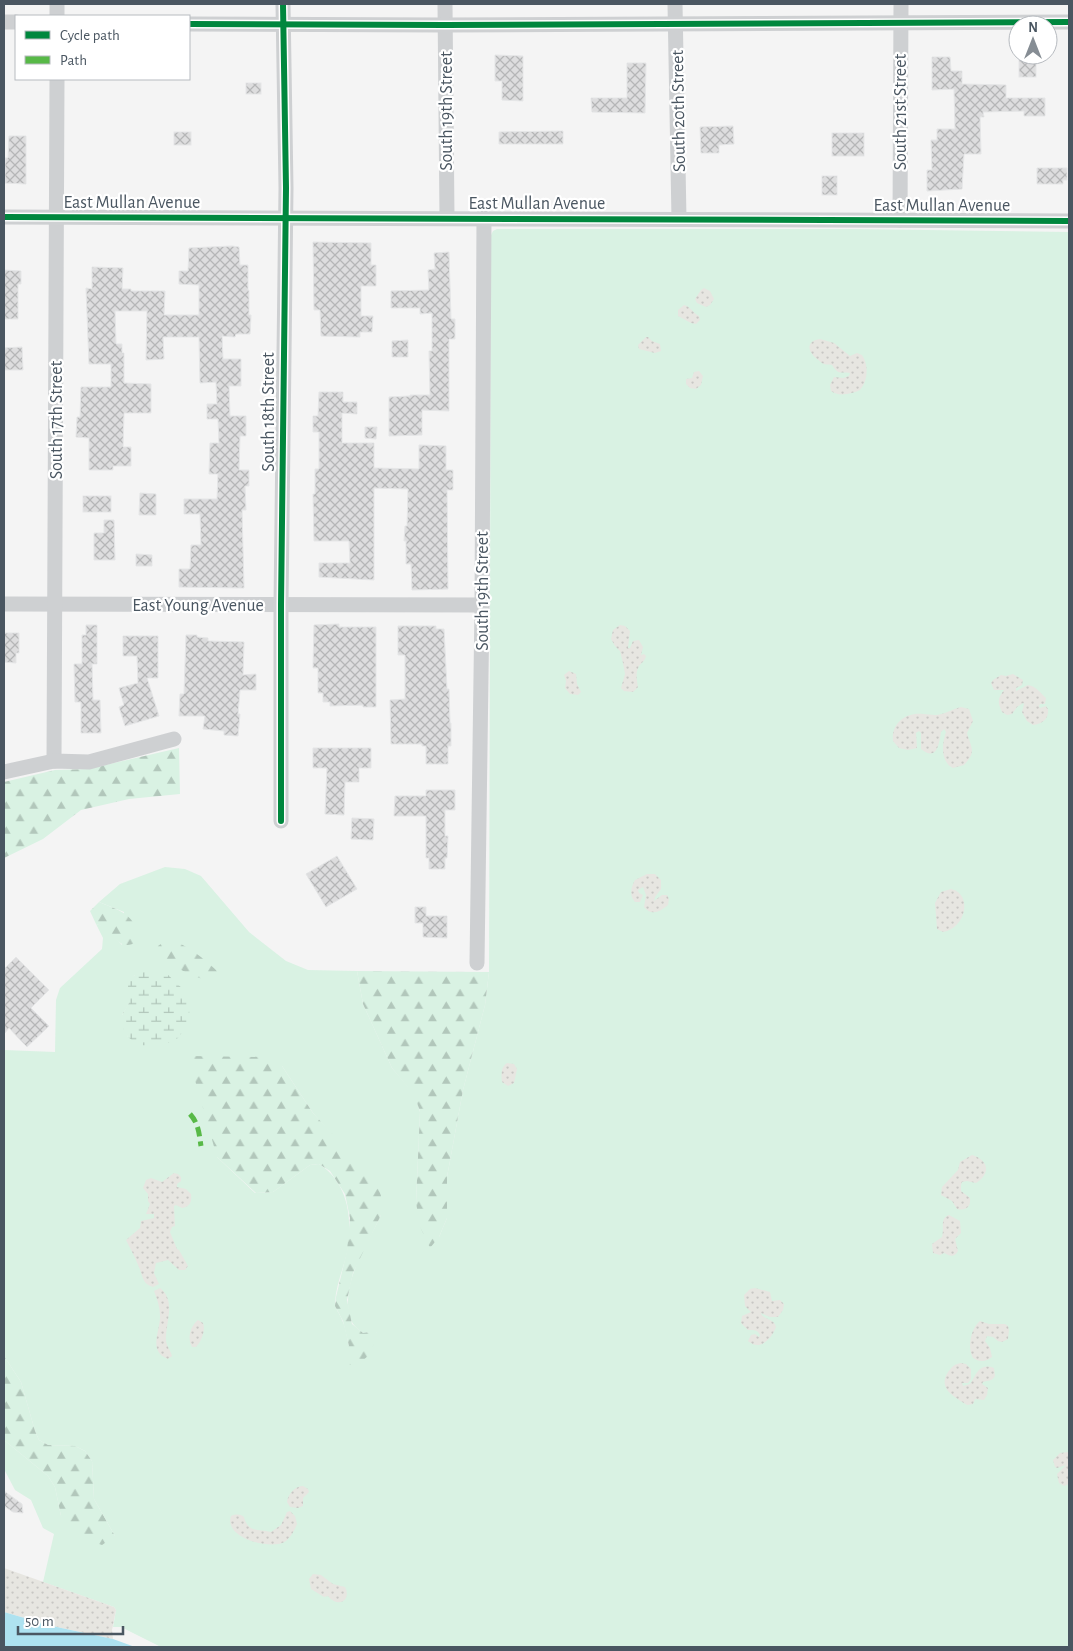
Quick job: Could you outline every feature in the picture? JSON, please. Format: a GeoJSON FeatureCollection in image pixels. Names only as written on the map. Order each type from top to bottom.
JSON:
{"type":"FeatureCollection","features":[{"type":"Feature","properties":{"kind":"street","name":"South 18th Street"},"geometry":{"type":"LineString","coordinates":[[281,821],[281,605],[286,120],[283,4]]}},
{"type":"Feature","properties":{"kind":"street","name":"South 19th Street"},"geometry":{"type":"LineString","coordinates":[[445,4],[446,218]]}},
{"type":"Feature","properties":{"kind":"street","name":"South 20th Street"},"geometry":{"type":"LineString","coordinates":[[675,4],[679,219]]}},
{"type":"Feature","properties":{"kind":"street","name":"South 21st Street"},"geometry":{"type":"LineString","coordinates":[[900,220],[901,4]]}},
{"type":"Feature","properties":{"kind":"street"},"geometry":{"type":"LineString","coordinates":[[190,24],[901,24],[1069,22]]}},
{"type":"Feature","properties":{"kind":"street","name":"South 17th Street"},"geometry":{"type":"LineString","coordinates":[[54,761],[57,80]]}},
{"type":"Feature","properties":{"kind":"street","name":"East Mullan Avenue"},"geometry":{"type":"LineString","coordinates":[[4,217],[1069,221]]}},
{"type":"Feature","properties":{"kind":"street","name":"South 19th Street"},"geometry":{"type":"LineString","coordinates":[[477,963],[482,605],[484,218]]}},
{"type":"Feature","properties":{"kind":"street","name":"East Young Avenue"},"geometry":{"type":"LineString","coordinates":[[4,604],[482,605]]}},
{"type":"Feature","properties":{"kind":"street"},"geometry":{"type":"LineString","coordinates":[[4,772],[54,761],[89,762],[174,739]]}},
{"type":"Feature","properties":{"kind":"green space"},"geometry":{"type":"Polygon","coordinates":[[[497,229],[853,229],[1069,232],[1069,1647],[161,1647],[121,1627],[113,1627],[116,1610],[114,1607],[43,1582],[54,1534],[43,1528],[31,1500],[15,1490],[4,1469],[4,1440],[48,1476],[55,1487],[61,1516],[115,1536],[94,1499],[92,1461],[85,1451],[75,1446],[48,1445],[39,1440],[21,1382],[4,1356],[4,1050],[55,1052],[56,1000],[60,988],[102,949],[103,938],[96,924],[106,927],[122,945],[124,912],[99,902],[120,884],[165,867],[185,869],[201,876],[249,932],[286,961],[308,970],[357,971],[363,1004],[392,1068],[415,1095],[420,1112],[416,1203],[439,1237],[447,1218],[447,1177],[463,1090],[485,1005],[489,972],[491,235],[497,229]],[[135,975],[129,984],[129,1003],[122,1015],[128,1037],[135,975]],[[282,1066],[217,1157],[255,1193],[273,1192],[310,1165],[319,1164],[337,1181],[343,1192],[349,1216],[349,1241],[335,1302],[349,1346],[377,1332],[363,1333],[354,1325],[348,1309],[348,1295],[356,1267],[381,1215],[340,1144],[313,1113],[282,1066]]]}},
{"type":"Feature","properties":{"kind":"green space"},"geometry":{"type":"Polygon","coordinates":[[[179,748],[180,794],[129,799],[81,810],[43,839],[4,858],[4,782],[55,770],[88,769],[179,748]]]}},
{"type":"Feature","properties":{"kind":"green space"},"geometry":{"type":"Polygon","coordinates":[[[99,902],[127,915],[135,926],[137,942],[130,945],[120,943],[103,927],[96,924],[90,911],[99,902]]]}},
{"type":"Feature","properties":{"kind":"green space"},"geometry":{"type":"Polygon","coordinates":[[[168,939],[183,945],[204,959],[222,976],[220,980],[206,980],[160,959],[157,954],[158,946],[168,939]]]}},
{"type":"Feature","properties":{"kind":"green space"},"geometry":{"type":"Polygon","coordinates":[[[150,970],[166,973],[187,993],[190,1005],[188,1024],[178,1038],[161,1046],[138,1045],[128,1037],[122,1026],[122,1015],[129,1003],[128,986],[130,978],[150,970]]]}},
{"type":"Feature","properties":{"kind":"green space"},"geometry":{"type":"Polygon","coordinates":[[[357,971],[489,972],[485,1005],[463,1090],[447,1177],[447,1218],[439,1237],[430,1248],[421,1229],[416,1203],[420,1111],[414,1095],[392,1068],[363,1004],[357,971]]]}},
{"type":"Feature","properties":{"kind":"green space"},"geometry":{"type":"Polygon","coordinates":[[[188,1056],[265,1057],[282,1066],[313,1113],[378,1184],[381,1196],[381,1215],[353,1273],[347,1300],[352,1324],[363,1333],[377,1331],[371,1353],[357,1366],[348,1364],[343,1359],[349,1346],[343,1321],[335,1306],[347,1251],[350,1218],[345,1194],[330,1171],[319,1164],[310,1165],[273,1192],[256,1193],[217,1157],[188,1056]]]}},
{"type":"Feature","properties":{"kind":"green space"},"geometry":{"type":"Polygon","coordinates":[[[4,1356],[21,1382],[39,1440],[48,1445],[75,1446],[85,1451],[92,1461],[94,1499],[115,1536],[102,1545],[70,1534],[61,1516],[55,1487],[48,1476],[4,1440],[4,1356]]]}},
{"type":"Feature","properties":{"kind":"sand"},"geometry":{"type":"Polygon","coordinates":[[[704,288],[710,291],[714,299],[706,307],[697,303],[695,299],[704,288]]]}},
{"type":"Feature","properties":{"kind":"sand"},"geometry":{"type":"Polygon","coordinates":[[[684,305],[699,316],[700,320],[696,324],[678,316],[678,310],[684,305]]]}},
{"type":"Feature","properties":{"kind":"sand"},"geometry":{"type":"Polygon","coordinates":[[[646,337],[660,344],[661,351],[655,353],[639,349],[638,345],[646,337]]]}},
{"type":"Feature","properties":{"kind":"sand"},"geometry":{"type":"Polygon","coordinates":[[[820,339],[834,343],[850,356],[857,353],[862,355],[866,363],[867,373],[865,382],[860,390],[845,394],[837,394],[831,391],[830,385],[834,377],[843,378],[849,376],[850,373],[838,372],[832,365],[823,364],[811,353],[810,344],[820,339]]]}},
{"type":"Feature","properties":{"kind":"sand"},"geometry":{"type":"Polygon","coordinates":[[[699,371],[703,376],[701,385],[696,389],[690,388],[686,384],[686,379],[692,378],[694,372],[699,371]]]}},
{"type":"Feature","properties":{"kind":"sand"},"geometry":{"type":"Polygon","coordinates":[[[620,625],[625,626],[630,631],[628,648],[630,648],[633,641],[639,640],[643,647],[641,655],[644,654],[646,656],[639,666],[637,676],[638,687],[633,692],[624,691],[621,688],[625,674],[623,663],[620,651],[611,639],[613,630],[620,625]]]}},
{"type":"Feature","properties":{"kind":"sand"},"geometry":{"type":"Polygon","coordinates":[[[569,671],[576,674],[577,684],[581,692],[578,695],[570,694],[565,688],[566,681],[564,675],[569,671]]]}},
{"type":"Feature","properties":{"kind":"sand"},"geometry":{"type":"Polygon","coordinates":[[[1013,674],[1023,680],[1022,685],[1016,688],[1016,691],[1030,685],[1046,698],[1045,704],[1040,704],[1039,706],[1040,708],[1046,706],[1048,709],[1046,718],[1042,722],[1033,725],[1027,721],[1022,712],[1023,703],[1012,714],[1007,715],[1002,712],[999,700],[1004,690],[994,690],[991,683],[1001,675],[1013,674]]]}},
{"type":"Feature","properties":{"kind":"sand"},"geometry":{"type":"Polygon","coordinates":[[[961,707],[969,709],[973,721],[967,733],[972,753],[964,765],[953,768],[946,761],[943,752],[946,732],[944,729],[941,732],[936,750],[931,754],[921,749],[921,733],[919,731],[916,733],[917,748],[908,750],[899,748],[893,741],[894,729],[906,717],[917,714],[938,715],[961,707]]]}},
{"type":"Feature","properties":{"kind":"sand"},"geometry":{"type":"Polygon","coordinates":[[[647,874],[655,874],[661,880],[661,889],[654,901],[662,895],[667,895],[669,899],[668,905],[656,912],[647,910],[644,907],[646,895],[643,887],[638,890],[643,895],[640,902],[635,902],[631,894],[635,880],[647,874]]]}},
{"type":"Feature","properties":{"kind":"sand"},"geometry":{"type":"Polygon","coordinates":[[[951,889],[958,892],[962,897],[964,911],[957,924],[943,932],[937,929],[935,903],[941,892],[951,889]]]}},
{"type":"Feature","properties":{"kind":"sand"},"geometry":{"type":"Polygon","coordinates":[[[507,1063],[514,1064],[517,1069],[514,1083],[508,1086],[502,1082],[503,1069],[507,1063]]]}},
{"type":"Feature","properties":{"kind":"sand"},"geometry":{"type":"Polygon","coordinates":[[[972,1155],[982,1160],[985,1164],[986,1172],[976,1183],[962,1182],[961,1191],[970,1198],[970,1204],[965,1209],[957,1209],[952,1201],[941,1195],[942,1187],[958,1170],[960,1162],[972,1155]]]}},
{"type":"Feature","properties":{"kind":"sand"},"geometry":{"type":"Polygon","coordinates":[[[174,1173],[181,1177],[177,1187],[186,1189],[191,1194],[189,1205],[182,1208],[174,1206],[175,1226],[172,1227],[170,1232],[177,1249],[188,1266],[185,1270],[179,1270],[168,1260],[156,1263],[154,1273],[159,1284],[153,1287],[144,1281],[126,1240],[140,1228],[141,1221],[154,1218],[154,1214],[146,1214],[150,1204],[148,1194],[143,1188],[146,1180],[151,1178],[162,1182],[174,1173]]]}},
{"type":"Feature","properties":{"kind":"sand"},"geometry":{"type":"Polygon","coordinates":[[[949,1215],[960,1221],[961,1233],[955,1239],[958,1251],[952,1256],[944,1253],[940,1255],[933,1253],[932,1244],[942,1237],[943,1221],[949,1215]]]}},
{"type":"Feature","properties":{"kind":"sand"},"geometry":{"type":"Polygon","coordinates":[[[160,1288],[168,1299],[169,1306],[166,1341],[172,1356],[168,1359],[158,1351],[156,1340],[160,1312],[154,1291],[160,1288]]]}},
{"type":"Feature","properties":{"kind":"sand"},"geometry":{"type":"Polygon","coordinates":[[[755,1288],[770,1292],[772,1301],[780,1300],[784,1304],[783,1310],[778,1317],[770,1317],[761,1313],[773,1322],[776,1327],[769,1339],[757,1345],[748,1341],[751,1335],[755,1334],[759,1337],[759,1333],[755,1330],[748,1330],[741,1323],[742,1316],[751,1312],[745,1306],[744,1295],[750,1289],[755,1288]]]}},
{"type":"Feature","properties":{"kind":"sand"},"geometry":{"type":"Polygon","coordinates":[[[198,1320],[203,1323],[203,1332],[198,1345],[192,1347],[190,1344],[190,1333],[198,1320]]]}},
{"type":"Feature","properties":{"kind":"sand"},"geometry":{"type":"Polygon","coordinates":[[[980,1321],[989,1324],[1005,1324],[1009,1330],[1008,1339],[1002,1342],[987,1336],[985,1341],[990,1348],[992,1357],[982,1361],[973,1358],[970,1349],[972,1333],[980,1321]]]}},
{"type":"Feature","properties":{"kind":"sand"},"geometry":{"type":"Polygon","coordinates":[[[961,1363],[966,1364],[971,1369],[971,1379],[968,1383],[962,1383],[963,1386],[970,1384],[981,1368],[994,1368],[994,1378],[982,1384],[988,1388],[984,1400],[975,1399],[973,1404],[967,1405],[953,1396],[946,1388],[945,1378],[948,1372],[953,1366],[961,1363]]]}},
{"type":"Feature","properties":{"kind":"sand"},"geometry":{"type":"Polygon","coordinates":[[[1069,1452],[1069,1484],[1064,1486],[1059,1483],[1057,1474],[1066,1465],[1057,1468],[1053,1460],[1060,1453],[1069,1452]]]}},
{"type":"Feature","properties":{"kind":"sand"},"geometry":{"type":"Polygon","coordinates":[[[303,1486],[309,1492],[303,1498],[303,1506],[298,1508],[290,1507],[287,1502],[290,1493],[297,1487],[303,1486]]]}},
{"type":"Feature","properties":{"kind":"sand"},"geometry":{"type":"Polygon","coordinates":[[[290,1511],[295,1516],[297,1524],[290,1537],[280,1544],[261,1544],[251,1541],[242,1537],[231,1524],[231,1516],[239,1515],[244,1517],[251,1528],[271,1532],[281,1525],[287,1512],[290,1511]]]}},
{"type":"Feature","properties":{"kind":"sand"},"geometry":{"type":"Polygon","coordinates":[[[4,1568],[114,1607],[116,1610],[112,1630],[113,1639],[52,1626],[4,1612],[4,1568]]]}},
{"type":"Feature","properties":{"kind":"sand"},"geometry":{"type":"Polygon","coordinates":[[[313,1574],[321,1575],[333,1584],[345,1587],[347,1596],[345,1599],[336,1602],[328,1596],[324,1597],[311,1589],[309,1579],[313,1574]]]}},
{"type":"Feature","properties":{"kind":"water"},"geometry":{"type":"Polygon","coordinates":[[[4,1612],[52,1626],[113,1639],[135,1647],[4,1647],[4,1612]]]}},
{"type":"Feature","properties":{"kind":"building"},"geometry":{"type":"Polygon","coordinates":[[[495,55],[523,56],[523,101],[502,100],[502,81],[495,81],[495,55]]]}},
{"type":"Feature","properties":{"kind":"building"},"geometry":{"type":"Polygon","coordinates":[[[932,57],[950,57],[951,71],[962,71],[962,84],[1006,85],[1006,98],[1045,98],[1045,116],[1024,116],[1024,111],[983,112],[984,117],[980,117],[981,154],[964,154],[962,189],[927,191],[927,170],[932,170],[931,140],[937,140],[937,129],[955,129],[954,89],[932,90],[932,57]]]}},
{"type":"Feature","properties":{"kind":"building"},"geometry":{"type":"Polygon","coordinates":[[[627,63],[646,63],[645,113],[592,112],[591,98],[627,98],[627,63]]]}},
{"type":"Feature","properties":{"kind":"building"},"geometry":{"type":"Polygon","coordinates":[[[1019,65],[1036,65],[1036,77],[1019,77],[1019,65]]]}},
{"type":"Feature","properties":{"kind":"building"},"geometry":{"type":"Polygon","coordinates":[[[246,83],[261,83],[261,94],[246,94],[246,83]]]}},
{"type":"Feature","properties":{"kind":"building"},"geometry":{"type":"Polygon","coordinates":[[[733,126],[734,144],[719,145],[719,153],[701,153],[700,127],[733,126]]]}},
{"type":"Feature","properties":{"kind":"building"},"geometry":{"type":"Polygon","coordinates":[[[563,131],[563,144],[499,144],[499,132],[563,131]]]}},
{"type":"Feature","properties":{"kind":"building"},"geometry":{"type":"Polygon","coordinates":[[[174,132],[191,132],[191,145],[174,145],[174,132]]]}},
{"type":"Feature","properties":{"kind":"building"},"geometry":{"type":"Polygon","coordinates":[[[832,133],[864,133],[864,156],[832,156],[832,133]]]}},
{"type":"Feature","properties":{"kind":"building"},"geometry":{"type":"Polygon","coordinates":[[[9,136],[26,136],[26,184],[5,183],[5,158],[8,158],[9,136]]]}},
{"type":"Feature","properties":{"kind":"building"},"geometry":{"type":"Polygon","coordinates":[[[1037,168],[1067,168],[1067,180],[1063,180],[1063,184],[1037,184],[1037,168]]]}},
{"type":"Feature","properties":{"kind":"building"},"geometry":{"type":"Polygon","coordinates":[[[822,176],[837,176],[837,195],[822,195],[822,176]]]}},
{"type":"Feature","properties":{"kind":"building"},"geometry":{"type":"Polygon","coordinates":[[[313,242],[371,243],[371,265],[376,265],[376,286],[361,286],[361,316],[373,316],[372,332],[360,332],[360,337],[321,336],[320,310],[314,310],[313,242]]]}},
{"type":"Feature","properties":{"kind":"building"},"geometry":{"type":"Polygon","coordinates":[[[239,247],[240,265],[248,265],[249,315],[251,315],[250,334],[236,334],[235,337],[222,336],[223,359],[241,359],[241,386],[229,386],[230,416],[246,416],[246,436],[240,436],[239,470],[249,470],[249,486],[245,486],[246,510],[242,510],[244,588],[179,587],[179,569],[190,569],[191,545],[201,545],[200,514],[184,514],[184,499],[217,499],[218,474],[209,474],[210,443],[219,443],[218,419],[207,419],[207,404],[217,404],[216,382],[200,383],[199,337],[163,337],[164,359],[146,360],[147,311],[115,311],[116,344],[122,344],[122,353],[124,353],[124,383],[151,384],[151,413],[124,413],[123,447],[131,447],[131,466],[113,466],[113,470],[89,470],[89,438],[76,437],[77,417],[80,417],[81,387],[111,387],[111,364],[89,364],[86,288],[92,289],[92,267],[123,268],[122,289],[131,289],[131,291],[165,291],[164,315],[199,315],[199,285],[179,284],[179,271],[188,271],[189,248],[239,247]]]}},
{"type":"Feature","properties":{"kind":"building"},"geometry":{"type":"Polygon","coordinates":[[[449,252],[451,319],[455,319],[455,339],[449,339],[449,411],[422,410],[422,435],[389,436],[389,397],[430,395],[429,351],[432,351],[432,313],[420,314],[420,308],[391,308],[391,291],[429,290],[428,270],[435,269],[434,253],[449,252]]]}},
{"type":"Feature","properties":{"kind":"building"},"geometry":{"type":"Polygon","coordinates":[[[4,270],[21,271],[21,284],[18,284],[18,319],[4,319],[4,270]]]}},
{"type":"Feature","properties":{"kind":"building"},"geometry":{"type":"Polygon","coordinates":[[[408,340],[408,357],[392,357],[392,341],[408,340]]]}},
{"type":"Feature","properties":{"kind":"building"},"geometry":{"type":"Polygon","coordinates":[[[22,347],[23,370],[4,370],[4,348],[22,347]]]}},
{"type":"Feature","properties":{"kind":"building"},"geometry":{"type":"Polygon","coordinates":[[[319,392],[343,392],[343,402],[357,402],[357,414],[342,413],[342,443],[374,443],[374,468],[419,469],[419,445],[446,446],[446,470],[453,470],[453,490],[447,490],[448,589],[412,590],[411,564],[406,564],[406,541],[404,541],[405,526],[407,526],[408,489],[374,488],[374,580],[319,577],[319,563],[350,563],[349,541],[314,541],[313,494],[315,494],[315,469],[319,469],[319,432],[313,432],[313,416],[318,416],[319,392]]]}},
{"type":"Feature","properties":{"kind":"building"},"geometry":{"type":"Polygon","coordinates":[[[365,427],[377,427],[376,439],[365,438],[365,427]]]}},
{"type":"Feature","properties":{"kind":"building"},"geometry":{"type":"Polygon","coordinates":[[[140,493],[156,494],[156,515],[139,515],[140,493]]]}},
{"type":"Feature","properties":{"kind":"building"},"geometry":{"type":"Polygon","coordinates":[[[83,496],[111,496],[111,512],[83,512],[83,496]]]}},
{"type":"Feature","properties":{"kind":"building"},"geometry":{"type":"Polygon","coordinates":[[[104,520],[114,520],[115,560],[94,560],[94,533],[104,533],[104,520]]]}},
{"type":"Feature","properties":{"kind":"building"},"geometry":{"type":"Polygon","coordinates":[[[136,554],[152,555],[152,566],[136,566],[136,554]]]}},
{"type":"Feature","properties":{"kind":"building"},"geometry":{"type":"Polygon","coordinates":[[[339,624],[339,627],[376,627],[376,707],[363,707],[363,705],[330,706],[330,702],[323,702],[323,693],[318,693],[318,668],[313,668],[314,625],[339,624]]]}},
{"type":"Feature","properties":{"kind":"building"},"geometry":{"type":"Polygon","coordinates":[[[86,625],[97,625],[97,664],[92,664],[93,700],[100,700],[101,733],[81,733],[81,702],[75,702],[74,664],[82,664],[82,635],[86,635],[86,625]]]}},
{"type":"Feature","properties":{"kind":"building"},"geometry":{"type":"Polygon","coordinates":[[[398,626],[436,626],[436,629],[444,629],[451,723],[451,746],[448,746],[448,764],[426,764],[426,746],[422,746],[422,744],[391,744],[390,700],[405,699],[405,655],[398,655],[398,626]]]}},
{"type":"Feature","properties":{"kind":"building"},"geometry":{"type":"Polygon","coordinates":[[[4,633],[19,633],[19,653],[16,653],[16,663],[4,662],[4,633]]]}},
{"type":"Feature","properties":{"kind":"building"},"geometry":{"type":"Polygon","coordinates":[[[186,635],[208,638],[208,641],[244,642],[243,675],[256,674],[256,690],[240,690],[238,736],[224,735],[224,731],[203,729],[205,716],[179,716],[180,694],[184,694],[186,635]]]}},
{"type":"Feature","properties":{"kind":"building"},"geometry":{"type":"Polygon","coordinates":[[[123,636],[158,636],[158,678],[147,678],[159,716],[125,726],[119,707],[124,705],[119,688],[138,683],[137,656],[123,656],[123,636]]]}},
{"type":"Feature","properties":{"kind":"building"},"geometry":{"type":"Polygon","coordinates":[[[313,748],[371,748],[371,768],[359,768],[359,782],[345,782],[344,815],[325,814],[327,768],[313,768],[313,748]]]}},
{"type":"Feature","properties":{"kind":"building"},"geometry":{"type":"Polygon","coordinates":[[[426,790],[455,790],[455,810],[445,810],[445,836],[448,836],[445,869],[429,869],[429,858],[426,858],[426,816],[394,816],[395,796],[426,796],[426,790]]]}},
{"type":"Feature","properties":{"kind":"building"},"geometry":{"type":"Polygon","coordinates":[[[352,818],[374,819],[373,840],[351,839],[352,818]]]}},
{"type":"Feature","properties":{"kind":"building"},"geometry":{"type":"Polygon","coordinates":[[[337,856],[357,889],[326,907],[306,874],[337,856]]]}},
{"type":"Feature","properties":{"kind":"building"},"geometry":{"type":"Polygon","coordinates":[[[415,907],[426,907],[426,916],[447,916],[447,938],[423,937],[423,923],[415,923],[415,907]]]}},
{"type":"Feature","properties":{"kind":"building"},"geometry":{"type":"Polygon","coordinates":[[[16,957],[49,990],[31,1008],[49,1026],[27,1047],[9,1028],[4,1034],[4,969],[16,957]]]}},
{"type":"Feature","properties":{"kind":"building"},"geometry":{"type":"Polygon","coordinates":[[[4,1491],[22,1504],[23,1513],[13,1512],[4,1506],[4,1491]]]}},
{"type":"Feature","properties":{"kind":"marked path"},"geometry":{"type":"LineString","coordinates":[[190,1114],[197,1125],[201,1146]]}},
{"type":"Feature","properties":{"kind":"cycle path"},"geometry":{"type":"LineString","coordinates":[[281,821],[281,605],[286,188],[283,4]]}},
{"type":"Feature","properties":{"kind":"cycle path"},"geometry":{"type":"LineString","coordinates":[[190,24],[445,25],[1069,22]]}},
{"type":"Feature","properties":{"kind":"cycle path"},"geometry":{"type":"LineString","coordinates":[[4,217],[1069,221]]}}]}
